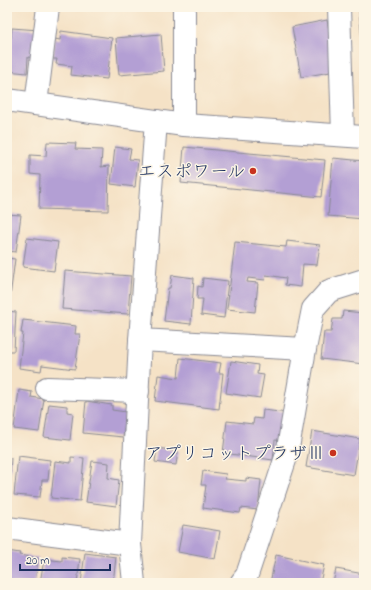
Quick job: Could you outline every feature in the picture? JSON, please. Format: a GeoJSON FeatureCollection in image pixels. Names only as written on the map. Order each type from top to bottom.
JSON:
{"type":"FeatureCollection","features":[{"type":"Feature","properties":{"kind":"street"},"geometry":{"type":"LineString","coordinates":[[36,104],[48,7]]}},
{"type":"Feature","properties":{"kind":"street"},"geometry":{"type":"LineString","coordinates":[[184,7],[184,124]]}},
{"type":"Feature","properties":{"kind":"street"},"geometry":{"type":"LineString","coordinates":[[339,7],[342,135]]}},
{"type":"Feature","properties":{"kind":"street"},"geometry":{"type":"LineString","coordinates":[[7,100],[184,124],[364,137]]}},
{"type":"Feature","properties":{"kind":"street"},"geometry":{"type":"LineString","coordinates":[[134,583],[130,544],[140,340],[156,121]]}},
{"type":"Feature","properties":{"kind":"street"},"geometry":{"type":"LineString","coordinates":[[242,583],[247,575],[287,454],[313,309],[329,290],[364,280]]}},
{"type":"Feature","properties":{"kind":"street"},"geometry":{"type":"LineString","coordinates":[[140,340],[305,349]]}},
{"type":"Feature","properties":{"kind":"street"},"geometry":{"type":"LineString","coordinates":[[47,388],[138,391]]}},
{"type":"Feature","properties":{"kind":"street"},"geometry":{"type":"LineString","coordinates":[[7,528],[130,544]]}},
{"type":"Feature","properties":{"kind":"building"},"geometry":{"type":"Polygon","coordinates":[[[364,9],[364,41],[362,41],[359,10],[364,9]]]}},
{"type":"Feature","properties":{"kind":"building"},"geometry":{"type":"Polygon","coordinates":[[[327,20],[336,71],[301,77],[292,27],[327,20]]]}},
{"type":"Feature","properties":{"kind":"building"},"geometry":{"type":"Polygon","coordinates":[[[12,28],[39,30],[36,58],[28,57],[27,73],[7,71],[7,37],[11,38],[12,28]]]}},
{"type":"Feature","properties":{"kind":"building"},"geometry":{"type":"Polygon","coordinates":[[[61,31],[112,38],[107,79],[71,75],[72,66],[56,64],[57,59],[53,59],[55,39],[60,40],[61,31]]]}},
{"type":"Feature","properties":{"kind":"building"},"geometry":{"type":"Polygon","coordinates":[[[161,34],[164,71],[119,75],[116,38],[161,34]]]}},
{"type":"Feature","properties":{"kind":"building"},"geometry":{"type":"Polygon","coordinates":[[[47,142],[76,143],[75,149],[102,150],[101,167],[109,166],[108,211],[39,209],[40,175],[30,174],[30,155],[46,156],[47,142]]]}},
{"type":"Feature","properties":{"kind":"building"},"geometry":{"type":"Polygon","coordinates":[[[115,147],[131,149],[129,159],[138,160],[135,187],[111,184],[115,147]]]}},
{"type":"Feature","properties":{"kind":"building","name":"エスポワール"},"geometry":{"type":"Polygon","coordinates":[[[184,147],[325,160],[321,197],[181,183],[184,147]]]}},
{"type":"Feature","properties":{"kind":"building"},"geometry":{"type":"Polygon","coordinates":[[[333,158],[364,161],[364,219],[328,216],[333,158]]]}},
{"type":"Feature","properties":{"kind":"building"},"geometry":{"type":"Polygon","coordinates":[[[7,214],[21,215],[16,252],[7,251],[7,214]]]}},
{"type":"Feature","properties":{"kind":"building"},"geometry":{"type":"Polygon","coordinates":[[[27,238],[58,242],[54,271],[23,267],[27,238]]]}},
{"type":"Feature","properties":{"kind":"building"},"geometry":{"type":"Polygon","coordinates":[[[287,241],[320,245],[317,265],[303,264],[301,287],[285,285],[286,278],[266,275],[265,280],[248,278],[247,282],[258,283],[255,312],[227,309],[235,242],[286,247],[287,241]]]}},
{"type":"Feature","properties":{"kind":"building"},"geometry":{"type":"Polygon","coordinates":[[[7,258],[15,259],[10,297],[7,297],[7,258]]]}},
{"type":"Feature","properties":{"kind":"building"},"geometry":{"type":"Polygon","coordinates":[[[65,271],[131,276],[128,314],[62,309],[65,271]]]}},
{"type":"Feature","properties":{"kind":"building"},"geometry":{"type":"Polygon","coordinates":[[[172,275],[194,278],[191,324],[164,321],[168,288],[170,288],[172,275]]]}},
{"type":"Feature","properties":{"kind":"building"},"geometry":{"type":"Polygon","coordinates":[[[203,278],[228,281],[224,318],[201,315],[203,299],[197,299],[198,286],[202,287],[203,278]]]}},
{"type":"Feature","properties":{"kind":"building"},"geometry":{"type":"Polygon","coordinates":[[[7,311],[16,312],[14,351],[7,351],[7,311]]]}},
{"type":"Feature","properties":{"kind":"building"},"geometry":{"type":"Polygon","coordinates":[[[343,311],[364,313],[364,364],[321,359],[324,332],[331,332],[333,319],[342,319],[343,311]]]}},
{"type":"Feature","properties":{"kind":"building"},"geometry":{"type":"Polygon","coordinates":[[[23,320],[76,326],[75,334],[80,334],[75,369],[42,365],[41,371],[19,368],[23,320]]]}},
{"type":"Feature","properties":{"kind":"building"},"geometry":{"type":"Polygon","coordinates":[[[180,358],[221,363],[219,373],[223,373],[219,409],[155,401],[158,375],[178,378],[180,358]]]}},
{"type":"Feature","properties":{"kind":"building"},"geometry":{"type":"Polygon","coordinates":[[[231,361],[258,365],[257,374],[264,375],[260,398],[226,393],[231,361]]]}},
{"type":"Feature","properties":{"kind":"building"},"geometry":{"type":"Polygon","coordinates":[[[19,390],[32,392],[31,397],[44,399],[39,432],[14,429],[19,390]]]}},
{"type":"Feature","properties":{"kind":"building"},"geometry":{"type":"Polygon","coordinates":[[[86,401],[112,405],[112,410],[126,412],[123,437],[83,433],[86,401]]]}},
{"type":"Feature","properties":{"kind":"building"},"geometry":{"type":"Polygon","coordinates":[[[49,404],[67,406],[67,412],[73,413],[70,440],[44,437],[49,404]]]}},
{"type":"Feature","properties":{"kind":"building"},"geometry":{"type":"Polygon","coordinates":[[[263,410],[288,413],[284,441],[275,440],[273,460],[223,453],[227,421],[253,424],[254,418],[262,419],[263,410]]]}},
{"type":"Feature","properties":{"kind":"building","name":"アプリコットプラザⅢ"},"geometry":{"type":"Polygon","coordinates":[[[312,431],[360,439],[354,475],[306,467],[312,431]]]}},
{"type":"Feature","properties":{"kind":"building"},"geometry":{"type":"Polygon","coordinates":[[[157,448],[178,451],[176,465],[155,462],[157,448]]]}},
{"type":"Feature","properties":{"kind":"building"},"geometry":{"type":"Polygon","coordinates":[[[18,456],[50,460],[48,480],[42,480],[40,497],[14,495],[18,456]]]}},
{"type":"Feature","properties":{"kind":"building"},"geometry":{"type":"Polygon","coordinates":[[[7,457],[11,458],[9,491],[7,491],[7,457]]]}},
{"type":"Feature","properties":{"kind":"building"},"geometry":{"type":"Polygon","coordinates":[[[71,457],[84,458],[80,501],[51,498],[55,461],[71,463],[71,457]]]}},
{"type":"Feature","properties":{"kind":"building"},"geometry":{"type":"Polygon","coordinates":[[[92,461],[109,463],[108,478],[119,480],[116,506],[86,502],[92,461]]]}},
{"type":"Feature","properties":{"kind":"building"},"geometry":{"type":"Polygon","coordinates":[[[203,471],[226,474],[225,479],[246,481],[246,478],[261,480],[258,510],[241,508],[240,513],[203,508],[206,485],[201,485],[203,471]]]}},
{"type":"Feature","properties":{"kind":"building"},"geometry":{"type":"Polygon","coordinates":[[[183,525],[220,531],[215,559],[178,552],[183,525]]]}},
{"type":"Feature","properties":{"kind":"building"},"geometry":{"type":"Polygon","coordinates":[[[7,551],[20,553],[19,555],[38,558],[35,583],[7,583],[7,551]]]}},
{"type":"Feature","properties":{"kind":"building"},"geometry":{"type":"Polygon","coordinates":[[[85,553],[116,557],[113,583],[81,583],[85,553]]]}},
{"type":"Feature","properties":{"kind":"building"},"geometry":{"type":"Polygon","coordinates":[[[276,555],[324,565],[320,583],[270,583],[276,555]]]}},
{"type":"Feature","properties":{"kind":"building"},"geometry":{"type":"Polygon","coordinates":[[[62,557],[80,559],[77,583],[40,583],[44,559],[62,561],[62,557]]]}},
{"type":"Feature","properties":{"kind":"building"},"geometry":{"type":"Polygon","coordinates":[[[336,569],[364,574],[364,583],[333,583],[336,569]]]}},
{"type":"Feature","properties":{"kind":"place","name":"エスポワール"},"geometry":{"type":"Point","coordinates":[253,171]}},
{"type":"Feature","properties":{"kind":"place","name":"アプリコットプラザⅢ"},"geometry":{"type":"Point","coordinates":[333,453]}}]}
